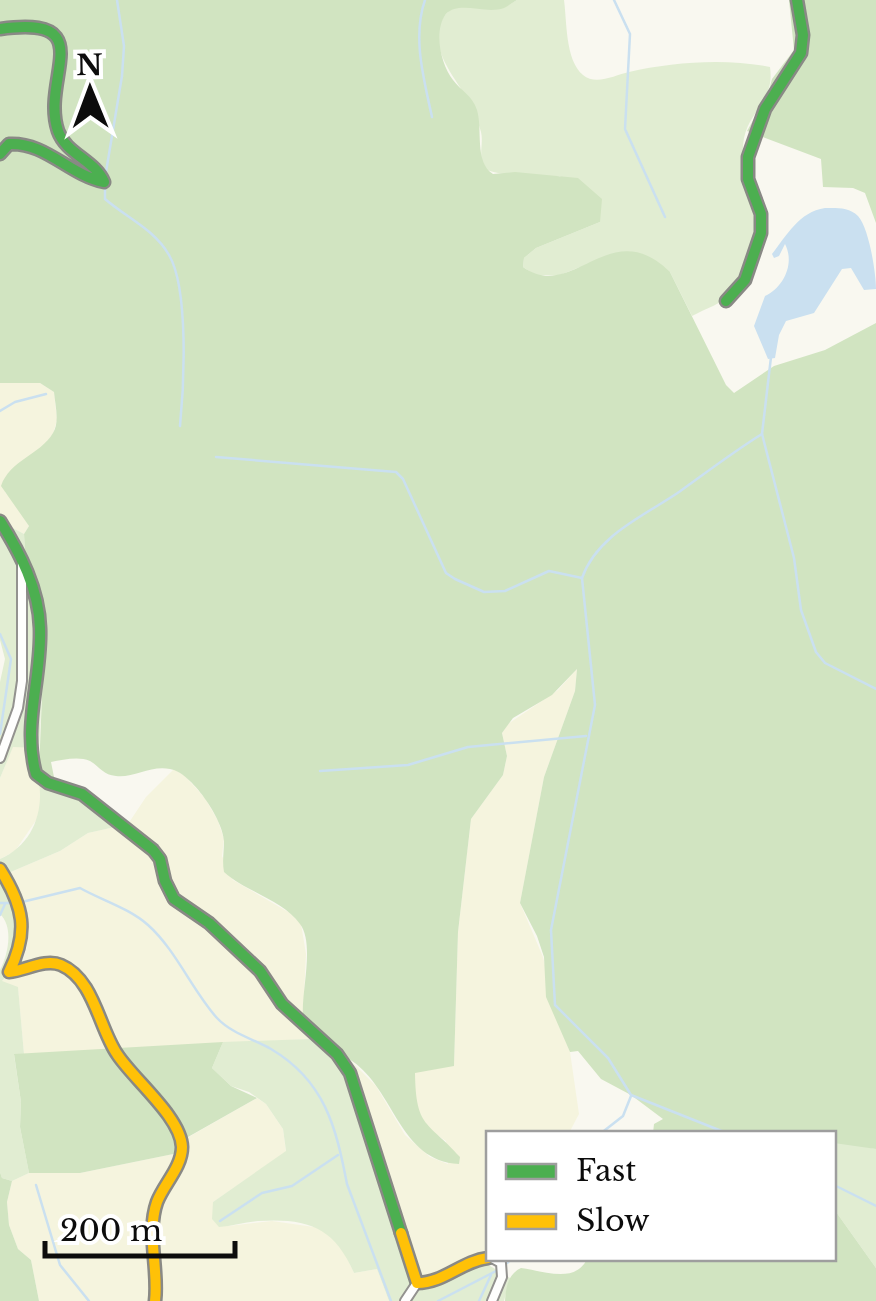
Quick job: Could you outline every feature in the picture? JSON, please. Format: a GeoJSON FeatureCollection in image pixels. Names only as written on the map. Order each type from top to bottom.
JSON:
{"type":"FeatureCollection","features":[{"type":"Feature","properties":{"kind":"street"},"geometry":{"type":"LineString","coordinates":[[726,301],[745,280],[761,233],[761,214],[748,179],[748,157],[765,108],[802,53],[804,36],[797,0]]}},
{"type":"Feature","properties":{"kind":"street"},"geometry":{"type":"LineString","coordinates":[[0,29],[32,23],[58,40],[58,133],[71,152],[103,174],[104,182],[85,177],[23,144],[12,143],[0,154]]}},
{"type":"Feature","properties":{"kind":"street"},"geometry":{"type":"LineString","coordinates":[[0,520],[22,559],[41,623],[31,741],[36,774],[48,783],[82,794],[153,850],[174,899],[209,923],[260,971],[290,1013],[343,1062],[360,1095],[416,1284],[405,1301]]}},
{"type":"Feature","properties":{"kind":"street"},"geometry":{"type":"LineString","coordinates":[[0,758],[18,708],[22,681],[22,559]]}},
{"type":"Feature","properties":{"kind":"street"},"geometry":{"type":"LineString","coordinates":[[0,869],[12,890],[24,932],[19,954],[4,976]]}},
{"type":"Feature","properties":{"kind":"street"},"geometry":{"type":"LineString","coordinates":[[4,976],[54,963],[68,969],[90,999],[117,1055],[180,1136],[180,1155],[155,1210],[159,1284],[155,1301]]}},
{"type":"Feature","properties":{"kind":"street"},"geometry":{"type":"LineString","coordinates":[[416,1284],[431,1283],[462,1264],[486,1259]]}},
{"type":"Feature","properties":{"kind":"street"},"geometry":{"type":"LineString","coordinates":[[492,1301],[503,1272],[497,1261]]}},
{"type":"Feature","properties":{"kind":"green space"},"geometry":{"type":"Polygon","coordinates":[[[0,0],[517,0],[497,10],[452,10],[440,29],[445,66],[477,110],[483,162],[493,174],[515,172],[578,178],[602,199],[600,222],[536,248],[524,258],[523,267],[541,275],[559,275],[610,254],[629,251],[649,256],[670,272],[726,385],[734,393],[774,366],[825,350],[876,323],[876,1149],[836,1143],[836,1131],[653,1131],[654,1124],[663,1119],[601,1079],[578,1051],[570,1052],[546,997],[544,957],[537,936],[520,903],[544,777],[575,691],[577,669],[552,695],[513,718],[502,733],[507,756],[503,775],[471,819],[458,932],[454,1066],[415,1073],[421,1114],[460,1157],[459,1164],[439,1160],[423,1151],[366,1074],[322,1043],[305,1025],[307,943],[300,924],[284,909],[224,872],[224,841],[218,821],[187,778],[163,768],[112,775],[81,759],[51,762],[55,782],[39,771],[44,645],[27,585],[24,534],[29,526],[1,486],[11,470],[47,441],[55,429],[54,392],[40,383],[0,383],[0,0]]]}},
{"type":"Feature","properties":{"kind":"green space"},"geometry":{"type":"Polygon","coordinates":[[[517,0],[564,0],[573,60],[588,78],[600,80],[699,62],[770,67],[766,97],[747,128],[743,148],[757,213],[755,244],[744,277],[729,297],[692,316],[670,272],[580,267],[560,275],[535,275],[523,267],[524,258],[536,248],[600,222],[560,176],[486,169],[477,121],[446,65],[438,39],[446,14],[457,7],[499,9],[517,0]]]}},
{"type":"Feature","properties":{"kind":"green space"},"geometry":{"type":"Polygon","coordinates":[[[789,0],[876,0],[876,223],[865,193],[853,188],[823,187],[821,159],[747,131],[772,79],[794,50],[789,0]]]}},
{"type":"Feature","properties":{"kind":"green space"},"geometry":{"type":"Polygon","coordinates":[[[0,383],[40,383],[54,392],[57,420],[53,434],[5,492],[29,526],[24,534],[0,521],[0,383]]]}},
{"type":"Feature","properties":{"kind":"green space"},"geometry":{"type":"Polygon","coordinates":[[[0,521],[24,534],[27,585],[44,645],[39,748],[13,747],[0,778],[0,682],[5,659],[0,640],[0,521]]]}},
{"type":"Feature","properties":{"kind":"green space"},"geometry":{"type":"Polygon","coordinates":[[[577,669],[575,691],[544,777],[520,903],[543,957],[570,1052],[579,1114],[570,1131],[486,1131],[486,1258],[454,1265],[423,1285],[349,1059],[376,1086],[405,1135],[430,1157],[448,1164],[446,1141],[428,1129],[415,1104],[415,1072],[454,1065],[458,932],[471,819],[503,775],[507,756],[502,733],[508,724],[558,690],[577,669]]]}},
{"type":"Feature","properties":{"kind":"green space"},"geometry":{"type":"Polygon","coordinates":[[[13,746],[39,748],[41,813],[15,851],[0,859],[0,778],[13,746]]]}},
{"type":"Feature","properties":{"kind":"green space"},"geometry":{"type":"Polygon","coordinates":[[[174,769],[205,798],[218,821],[224,839],[222,856],[233,880],[290,913],[301,924],[306,954],[303,1017],[319,1044],[309,1039],[24,1054],[18,988],[1,982],[23,959],[27,947],[6,874],[60,851],[88,833],[128,824],[146,797],[174,769]]]}},
{"type":"Feature","properties":{"kind":"green space"},"geometry":{"type":"Polygon","coordinates":[[[63,781],[88,793],[124,825],[88,833],[60,851],[6,874],[23,919],[26,942],[15,967],[2,981],[18,987],[24,1054],[14,1055],[21,1102],[20,1127],[29,1173],[12,1181],[2,1178],[0,1172],[0,970],[8,933],[0,914],[0,859],[20,846],[33,828],[39,806],[39,782],[63,781]]]}},
{"type":"Feature","properties":{"kind":"green space"},"geometry":{"type":"Polygon","coordinates":[[[310,1039],[349,1059],[423,1284],[457,1262],[483,1262],[510,1278],[504,1301],[389,1301],[377,1269],[354,1273],[338,1245],[317,1229],[276,1220],[219,1227],[212,1219],[213,1202],[286,1151],[283,1129],[266,1104],[231,1086],[212,1068],[223,1042],[310,1039]]]}},
{"type":"Feature","properties":{"kind":"green space"},"geometry":{"type":"Polygon","coordinates":[[[223,1042],[212,1068],[231,1086],[257,1098],[188,1137],[188,1151],[80,1173],[29,1173],[20,1127],[21,1102],[14,1054],[223,1042]]]}},
{"type":"Feature","properties":{"kind":"green space"},"geometry":{"type":"Polygon","coordinates":[[[257,1098],[266,1104],[283,1129],[286,1152],[213,1202],[228,1226],[272,1221],[321,1228],[343,1249],[354,1273],[377,1269],[389,1301],[39,1301],[31,1260],[18,1249],[9,1225],[7,1202],[12,1181],[29,1173],[80,1173],[188,1151],[187,1138],[257,1098]]]}},
{"type":"Feature","properties":{"kind":"green space"},"geometry":{"type":"Polygon","coordinates":[[[836,1143],[876,1149],[876,1268],[836,1212],[836,1143]]]}},
{"type":"Feature","properties":{"kind":"green space"},"geometry":{"type":"Polygon","coordinates":[[[0,1172],[2,1178],[12,1181],[7,1202],[9,1225],[18,1249],[31,1260],[39,1301],[0,1301],[0,1172]]]}},
{"type":"Feature","properties":{"kind":"green space"},"geometry":{"type":"Polygon","coordinates":[[[836,1212],[876,1268],[876,1301],[505,1301],[510,1277],[521,1268],[567,1274],[586,1261],[836,1261],[836,1212]]]}},
{"type":"Feature","properties":{"kind":"water"},"geometry":{"type":"Polygon","coordinates":[[[825,208],[851,211],[862,222],[876,289],[864,290],[851,268],[842,269],[814,313],[786,321],[775,358],[768,359],[754,326],[765,296],[778,287],[786,274],[789,259],[785,244],[779,256],[774,258],[772,254],[801,219],[825,208]]]}},
{"type":"Feature","properties":{"kind":"waterway"},"geometry":{"type":"LineString","coordinates":[[106,172],[124,46],[117,0]]}},
{"type":"Feature","properties":{"kind":"waterway"},"geometry":{"type":"LineString","coordinates":[[425,0],[419,44],[432,117]]}},
{"type":"Feature","properties":{"kind":"waterway"},"geometry":{"type":"LineString","coordinates":[[614,0],[630,34],[625,129],[665,217]]}},
{"type":"Feature","properties":{"kind":"waterway"},"geometry":{"type":"LineString","coordinates":[[105,185],[105,199],[156,238],[175,271],[183,339],[180,426]]}},
{"type":"Feature","properties":{"kind":"waterway"},"geometry":{"type":"LineString","coordinates":[[771,357],[762,434],[794,558],[801,610],[816,652],[825,663],[876,689]]}},
{"type":"Feature","properties":{"kind":"waterway"},"geometry":{"type":"LineString","coordinates":[[0,411],[15,402],[46,394]]}},
{"type":"Feature","properties":{"kind":"waterway"},"geometry":{"type":"LineString","coordinates":[[721,1131],[631,1095],[608,1058],[555,1005],[551,930],[595,705],[582,578],[610,538],[762,434]]}},
{"type":"Feature","properties":{"kind":"waterway"},"geometry":{"type":"LineString","coordinates":[[216,457],[396,472],[403,479],[446,573],[484,592],[505,591],[549,571],[582,578]]}},
{"type":"Feature","properties":{"kind":"waterway"},"geometry":{"type":"LineString","coordinates":[[0,634],[11,659],[0,734]]}},
{"type":"Feature","properties":{"kind":"waterway"},"geometry":{"type":"LineString","coordinates":[[320,771],[408,765],[468,747],[586,736]]}},
{"type":"Feature","properties":{"kind":"waterway"},"geometry":{"type":"LineString","coordinates":[[22,902],[80,888],[132,914],[167,946],[217,1018],[235,1032],[271,1049],[304,1076],[332,1125],[347,1184],[391,1301]]}},
{"type":"Feature","properties":{"kind":"waterway"},"geometry":{"type":"LineString","coordinates":[[0,903],[10,903]]}},
{"type":"Feature","properties":{"kind":"waterway"},"geometry":{"type":"LineString","coordinates":[[0,915],[5,904]]}},
{"type":"Feature","properties":{"kind":"waterway"},"geometry":{"type":"LineString","coordinates":[[604,1131],[623,1116],[631,1096]]}},
{"type":"Feature","properties":{"kind":"waterway"},"geometry":{"type":"LineString","coordinates":[[220,1221],[262,1193],[292,1186],[338,1155]]}},
{"type":"Feature","properties":{"kind":"waterway"},"geometry":{"type":"LineString","coordinates":[[36,1185],[60,1265],[89,1301]]}},
{"type":"Feature","properties":{"kind":"waterway"},"geometry":{"type":"LineString","coordinates":[[836,1186],[876,1206]]}},
{"type":"Feature","properties":{"kind":"waterway"},"geometry":{"type":"LineString","coordinates":[[438,1301],[498,1270]]}},
{"type":"Feature","properties":{"kind":"waterway"},"geometry":{"type":"LineString","coordinates":[[479,1301],[491,1275]]}},
{"type":"Feature","properties":{"kind":"traffic: fast"},"geometry":{"type":"LineString","coordinates":[[726,301],[745,280],[761,233],[761,214],[748,179],[748,157],[765,109],[801,53],[803,35],[797,0]]}},
{"type":"Feature","properties":{"kind":"traffic: fast"},"geometry":{"type":"LineString","coordinates":[[0,29],[31,27],[50,32],[58,41],[58,131],[67,146],[94,168],[104,182],[35,148],[9,144],[0,154]]}},
{"type":"Feature","properties":{"kind":"traffic: fast"},"geometry":{"type":"LineString","coordinates":[[0,521],[27,572],[39,614],[40,647],[31,738],[36,774],[48,783],[82,794],[153,850],[174,899],[209,923],[260,971],[282,1004],[337,1054],[350,1073],[401,1233]]}},
{"type":"Feature","properties":{"kind":"traffic: slow"},"geometry":{"type":"LineString","coordinates":[[0,869],[21,920],[19,944],[9,972],[48,963],[72,972],[88,992],[117,1054],[180,1135],[179,1162],[154,1214],[155,1301]]}},
{"type":"Feature","properties":{"kind":"traffic: slow"},"geometry":{"type":"LineString","coordinates":[[401,1233],[417,1283],[436,1280],[486,1259]]}}]}
